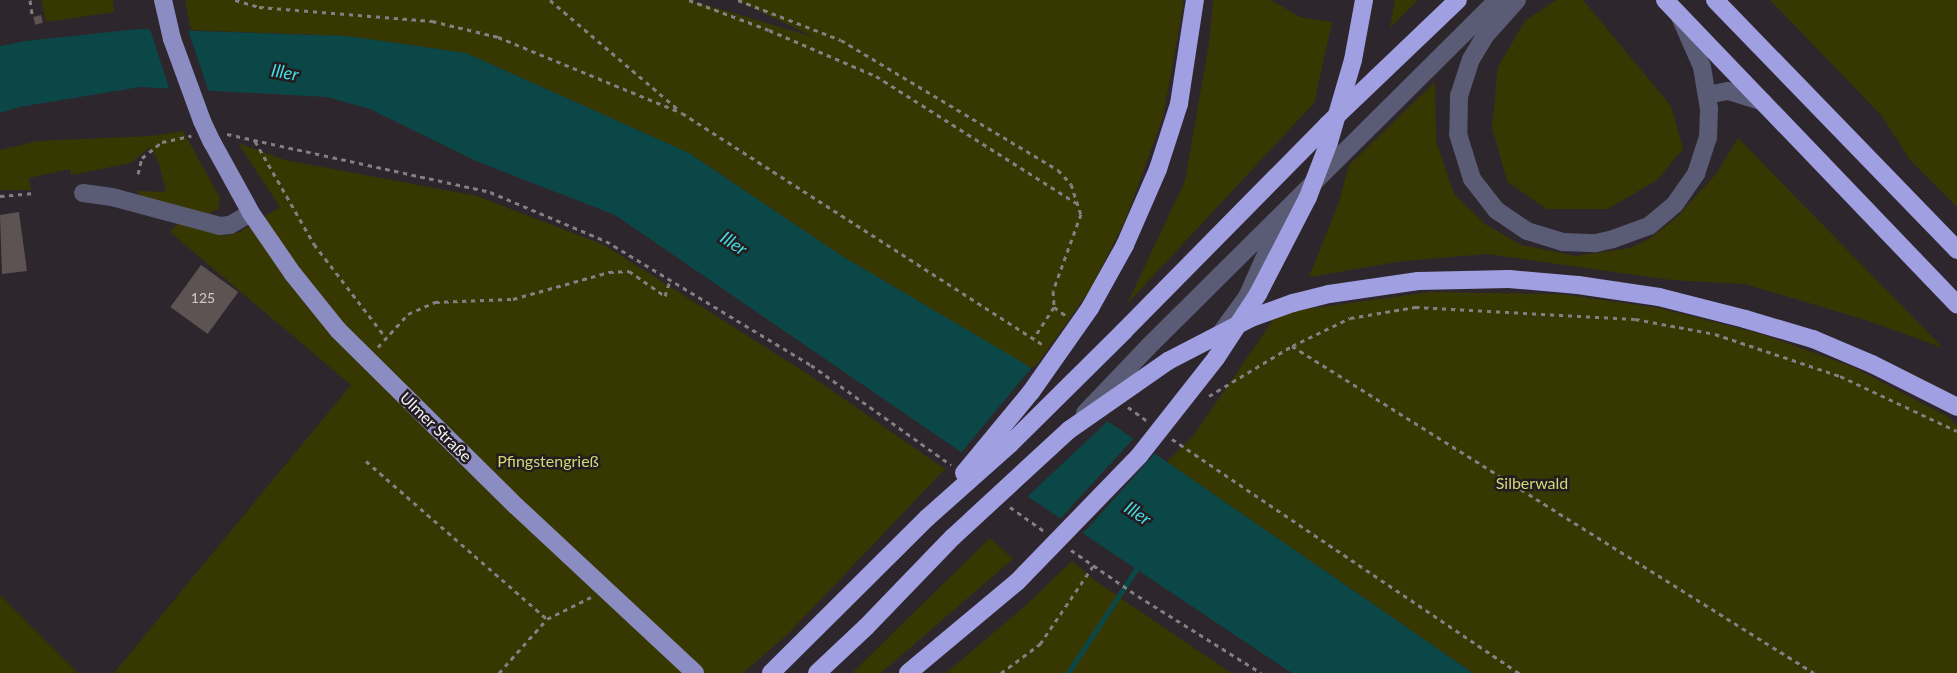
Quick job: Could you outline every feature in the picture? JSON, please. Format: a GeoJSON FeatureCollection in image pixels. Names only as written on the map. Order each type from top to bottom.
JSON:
{"type":"FeatureCollection","features":[{"type":"Feature","properties":{"kind":"highway"},"geometry":{"type":"LineString","coordinates":[[927,518],[1031,392],[1090,308],[1125,245],[1158,169],[1179,104],[1195,0]]}},
{"type":"Feature","properties":{"kind":"highway"},"geometry":{"type":"LineString","coordinates":[[908,673],[1017,582],[1139,456],[1216,358],[1258,294],[1308,196],[1329,142],[1353,60],[1364,0]]}},
{"type":"Feature","properties":{"kind":"highway"},"geometry":{"type":"LineString","coordinates":[[771,673],[927,518],[1010,444],[1327,125],[1458,0]]}},
{"type":"Feature","properties":{"kind":"highway"},"geometry":{"type":"LineString","coordinates":[[1665,0],[1957,304]]}},
{"type":"Feature","properties":{"kind":"highway"},"geometry":{"type":"LineString","coordinates":[[1715,0],[1957,250]]}},
{"type":"Feature","properties":{"kind":"highway"},"geometry":{"type":"LineString","coordinates":[[817,673],[866,627],[952,537],[1069,430],[1168,361],[1251,318],[1293,303],[1362,288],[1460,279],[1578,285],[1659,297],[1813,339],[1872,364],[1957,407]]}},
{"type":"Feature","properties":{"kind":"main road","name":"Ulmer Straße"},"geometry":{"type":"LineString","coordinates":[[163,0],[197,128],[217,138],[251,213],[293,274],[338,330],[369,361],[516,506],[695,673]]}},
{"type":"Feature","properties":{"kind":"lane"},"geometry":{"type":"LineString","coordinates":[[1069,430],[1148,347],[1498,0]]}},
{"type":"Feature","properties":{"kind":"lane"},"geometry":{"type":"LineString","coordinates":[[1517,0],[1489,31],[1471,59],[1461,81],[1456,122],[1464,157],[1478,188],[1496,210],[1527,231],[1563,242],[1596,243],[1631,234],[1656,221],[1684,195],[1700,164],[1708,138],[1707,95],[1702,67],[1680,15]]}},
{"type":"Feature","properties":{"kind":"lane"},"geometry":{"type":"LineString","coordinates":[[1707,95],[1728,91],[1763,102]]}},
{"type":"Feature","properties":{"kind":"lane"},"geometry":{"type":"LineString","coordinates":[[83,193],[112,197],[220,226],[230,225],[251,213]]}},
{"type":"Feature","properties":{"kind":"lane"},"geometry":{"type":"LineString","coordinates":[[1220,334],[1247,297],[1270,241],[1301,194]]}},
{"type":"Feature","properties":{"kind":"path"},"geometry":{"type":"LineString","coordinates":[[30,0],[33,15]]}},
{"type":"Feature","properties":{"kind":"path"},"geometry":{"type":"LineString","coordinates":[[235,0],[259,7],[432,21],[498,37],[682,113]]}},
{"type":"Feature","properties":{"kind":"path"},"geometry":{"type":"LineString","coordinates":[[550,0],[682,113],[1034,338],[1054,308],[1053,291],[1081,214],[1071,184],[1058,170],[841,40],[738,0]]}},
{"type":"Feature","properties":{"kind":"path"},"geometry":{"type":"LineString","coordinates":[[689,0],[769,30],[876,76],[1078,204]]}},
{"type":"Feature","properties":{"kind":"path"},"geometry":{"type":"LineString","coordinates":[[138,174],[142,158],[162,142],[197,128]]}},
{"type":"Feature","properties":{"kind":"path"},"geometry":{"type":"LineString","coordinates":[[217,138],[232,134],[490,192],[606,241],[811,365],[957,469]]}},
{"type":"Feature","properties":{"kind":"path"},"geometry":{"type":"LineString","coordinates":[[255,141],[314,244],[386,338]]}},
{"type":"Feature","properties":{"kind":"path"},"geometry":{"type":"LineString","coordinates":[[0,196],[34,193]]}},
{"type":"Feature","properties":{"kind":"path"},"geometry":{"type":"LineString","coordinates":[[369,361],[408,314],[435,302],[513,299],[609,272],[629,271],[665,296],[670,281]]}},
{"type":"Feature","properties":{"kind":"path"},"geometry":{"type":"LineString","coordinates":[[1204,399],[1292,346],[1350,318],[1415,307],[1635,319],[1715,334],[1840,376],[1957,431]]}},
{"type":"Feature","properties":{"kind":"path"},"geometry":{"type":"LineString","coordinates":[[1292,346],[1814,673]]}},
{"type":"Feature","properties":{"kind":"path"},"geometry":{"type":"LineString","coordinates":[[1172,439],[1518,673]]}},
{"type":"Feature","properties":{"kind":"path"},"geometry":{"type":"LineString","coordinates":[[366,461],[547,619]]}},
{"type":"Feature","properties":{"kind":"path"},"geometry":{"type":"LineString","coordinates":[[1006,504],[1045,531]]}},
{"type":"Feature","properties":{"kind":"path"},"geometry":{"type":"LineString","coordinates":[[1064,545],[1138,596],[1261,673]]}},
{"type":"Feature","properties":{"kind":"path"},"geometry":{"type":"LineString","coordinates":[[1001,673],[1040,644],[1094,566]]}},
{"type":"Feature","properties":{"kind":"path"},"geometry":{"type":"LineString","coordinates":[[499,673],[547,619],[597,594],[604,586]]}},
{"type":"Feature","properties":{"kind":"green space"},"geometry":{"type":"Polygon","coordinates":[[[41,0],[113,0],[114,12],[46,22],[41,0]]]}},
{"type":"Feature","properties":{"kind":"green space"},"geometry":{"type":"Polygon","coordinates":[[[185,0],[690,0],[816,38],[736,0],[1183,0],[1183,7],[1163,117],[1125,221],[1090,290],[1033,370],[842,256],[689,153],[466,53],[347,36],[191,30],[185,0]]]}},
{"type":"Feature","properties":{"kind":"green space"},"geometry":{"type":"Polygon","coordinates":[[[1213,0],[1271,0],[1300,17],[1332,22],[1314,103],[1127,304],[1185,181],[1209,43],[1213,0]]]}},
{"type":"Feature","properties":{"kind":"green space"},"geometry":{"type":"Polygon","coordinates":[[[1395,0],[1418,0],[1390,28],[1395,0]]]}},
{"type":"Feature","properties":{"kind":"green space"},"geometry":{"type":"Polygon","coordinates":[[[1556,0],[1583,0],[1671,106],[1683,149],[1657,180],[1608,209],[1546,209],[1507,181],[1492,127],[1498,67],[1525,21],[1556,0]]]}},
{"type":"Feature","properties":{"kind":"green space"},"geometry":{"type":"Polygon","coordinates":[[[1770,0],[1957,0],[1957,207],[1910,160],[1882,116],[1770,0]]]}},
{"type":"Feature","properties":{"kind":"green space"},"geometry":{"type":"Polygon","coordinates":[[[1435,82],[1436,140],[1454,194],[1485,224],[1521,245],[1576,256],[1630,248],[1649,239],[1675,219],[1716,174],[1738,138],[1943,348],[1866,320],[1745,284],[1671,280],[1487,254],[1403,261],[1309,277],[1339,202],[1349,165],[1435,82]]]}},
{"type":"Feature","properties":{"kind":"green space"},"geometry":{"type":"Polygon","coordinates":[[[183,131],[220,198],[218,209],[204,216],[140,203],[138,191],[166,192],[159,163],[150,147],[131,163],[71,175],[70,169],[29,178],[31,190],[0,190],[0,150],[38,141],[152,136],[183,131]]]}},
{"type":"Feature","properties":{"kind":"green space","name":"Pfingstengrieß"},"geometry":{"type":"Polygon","coordinates":[[[238,143],[285,160],[477,196],[604,245],[808,374],[945,469],[787,635],[743,673],[114,673],[351,385],[170,232],[180,221],[225,236],[240,232],[280,207],[238,143]]]}},
{"type":"Feature","properties":{"kind":"green space","name":"Silberwald"},"geometry":{"type":"Polygon","coordinates":[[[1430,292],[1559,294],[1659,308],[1761,334],[1853,367],[1950,418],[1957,427],[1957,673],[1473,673],[1167,462],[1193,436],[1278,313],[1430,292]]]}},
{"type":"Feature","properties":{"kind":"green space"},"geometry":{"type":"Polygon","coordinates":[[[990,538],[1013,559],[881,673],[852,673],[990,538]]]}},
{"type":"Feature","properties":{"kind":"green space"},"geometry":{"type":"Polygon","coordinates":[[[1072,561],[1097,582],[1231,673],[946,673],[1024,607],[1072,561]]]}},
{"type":"Feature","properties":{"kind":"green space"},"geometry":{"type":"Polygon","coordinates":[[[0,595],[78,673],[0,673],[0,595]]]}},
{"type":"Feature","properties":{"kind":"water","name":"Iller"},"geometry":{"type":"Polygon","coordinates":[[[138,29],[347,36],[466,53],[689,153],[842,256],[1022,362],[1473,673],[1292,673],[961,452],[615,215],[476,161],[370,109],[327,97],[140,87],[19,107],[0,113],[0,46],[138,29]]]}},
{"type":"Feature","properties":{"kind":"pier"},"geometry":{"type":"Polygon","coordinates":[[[149,26],[187,27],[209,92],[170,91],[149,26]]]}},
{"type":"Feature","properties":{"kind":"pier"},"geometry":{"type":"Polygon","coordinates":[[[1033,366],[1110,419],[1026,498],[960,454],[1033,366]]]}},
{"type":"Feature","properties":{"kind":"pier"},"geometry":{"type":"Polygon","coordinates":[[[1135,437],[1157,451],[1087,529],[1081,534],[1059,520],[1135,437]]]}},
{"type":"Feature","properties":{"kind":"building"},"geometry":{"type":"Polygon","coordinates":[[[41,15],[43,23],[35,25],[33,17],[41,15]]]}},
{"type":"Feature","properties":{"kind":"building"},"geometry":{"type":"Polygon","coordinates":[[[19,212],[27,271],[2,274],[0,215],[19,212]]]}},
{"type":"Feature","properties":{"kind":"building"},"geometry":{"type":"Polygon","coordinates":[[[201,265],[238,292],[208,334],[170,307],[201,265]]]}},
{"type":"Feature","properties":{"kind":"waterway"},"geometry":{"type":"LineString","coordinates":[[1068,673],[1139,565]]}}]}
